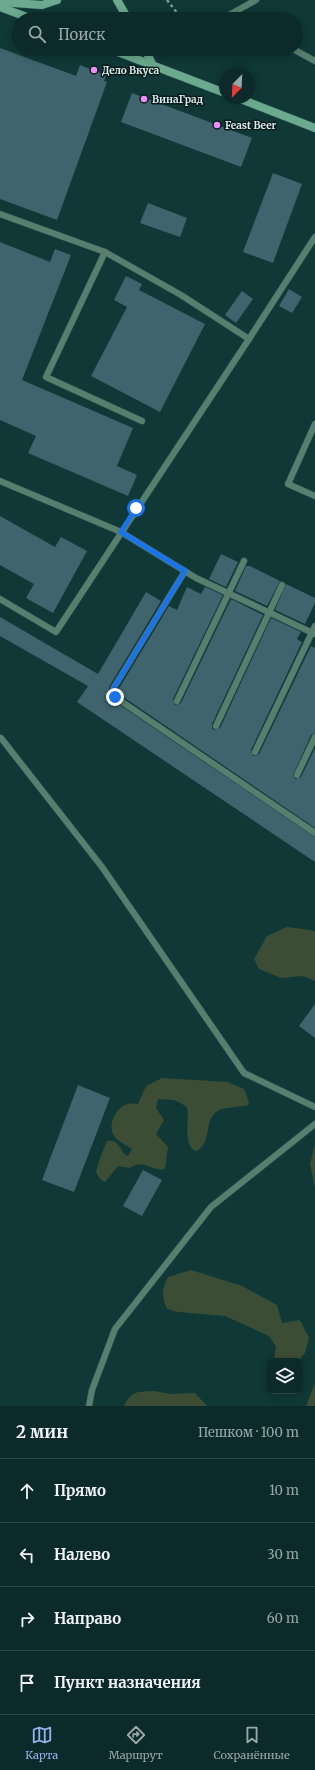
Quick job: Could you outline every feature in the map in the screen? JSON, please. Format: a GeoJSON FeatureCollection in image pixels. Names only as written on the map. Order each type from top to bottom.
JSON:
{"type":"FeatureCollection","features":[{"type":"Feature","properties":{"kind":"main road"},"geometry":{"type":"LineString","coordinates":[[0,2],[42,5],[57,0]]}},
{"type":"Feature","properties":{"kind":"main road"},"geometry":{"type":"LineString","coordinates":[[117,0],[124,12]]}},
{"type":"Feature","properties":{"kind":"main road"},"geometry":{"type":"LineString","coordinates":[[0,6],[15,12]]}},
{"type":"Feature","properties":{"kind":"main road"},"geometry":{"type":"LineString","coordinates":[[128,56],[219,91]]}},
{"type":"Feature","properties":{"kind":"main road"},"geometry":{"type":"LineString","coordinates":[[148,56],[153,66]]}},
{"type":"Feature","properties":{"kind":"main road"},"geometry":{"type":"LineString","coordinates":[[253,104],[315,128]]}},
{"type":"Feature","properties":{"kind":"lane"},"geometry":{"type":"LineString","coordinates":[[234,12],[256,0]]}},
{"type":"Feature","properties":{"kind":"lane"},"geometry":{"type":"LineString","coordinates":[[303,54],[315,61]]}},
{"type":"Feature","properties":{"kind":"lane"},"geometry":{"type":"LineString","coordinates":[[0,214],[105,252],[181,295],[249,339]]}},
{"type":"Feature","properties":{"kind":"lane"},"geometry":{"type":"LineString","coordinates":[[0,599],[56,632],[315,237]]}},
{"type":"Feature","properties":{"kind":"lane"},"geometry":{"type":"LineString","coordinates":[[105,252],[46,377],[142,422]]}},
{"type":"Feature","properties":{"kind":"lane"},"geometry":{"type":"LineString","coordinates":[[315,424],[288,484],[315,496]]}},
{"type":"Feature","properties":{"kind":"lane"},"geometry":{"type":"LineString","coordinates":[[0,482],[121,532],[185,571],[313,633]]}},
{"type":"Feature","properties":{"kind":"lane"},"geometry":{"type":"LineString","coordinates":[[177,701],[244,561]]}},
{"type":"Feature","properties":{"kind":"lane"},"geometry":{"type":"LineString","coordinates":[[185,571],[113,689],[115,697],[315,833]]}},
{"type":"Feature","properties":{"kind":"lane"},"geometry":{"type":"LineString","coordinates":[[216,726],[282,585]]}},
{"type":"Feature","properties":{"kind":"lane"},"geometry":{"type":"LineString","coordinates":[[255,752],[313,633],[315,626]]}},
{"type":"Feature","properties":{"kind":"lane"},"geometry":{"type":"LineString","coordinates":[[297,774],[315,737]]}},
{"type":"Feature","properties":{"kind":"lane"},"geometry":{"type":"LineString","coordinates":[[1,738],[102,867],[244,1073],[315,1108]]}},
{"type":"Feature","properties":{"kind":"lane"},"geometry":{"type":"LineString","coordinates":[[89,1406],[92,1390],[115,1329],[206,1213],[211,1207],[315,1124]]}},
{"type":"Feature","properties":{"kind":"path"},"geometry":{"type":"LineString","coordinates":[[167,0],[176,12]]}},
{"type":"Feature","properties":{"kind":"green space"},"geometry":{"type":"Polygon","coordinates":[[[287,927],[315,932],[315,981],[303,976],[281,978],[259,969],[254,959],[267,936],[287,927]]]}},
{"type":"Feature","properties":{"kind":"green space"},"geometry":{"type":"Polygon","coordinates":[[[162,1078],[228,1082],[244,1089],[249,1102],[248,1105],[222,1109],[214,1114],[209,1124],[205,1142],[197,1151],[193,1150],[188,1140],[187,1107],[175,1100],[158,1099],[156,1108],[164,1120],[156,1134],[168,1147],[165,1169],[155,1169],[140,1164],[130,1168],[118,1166],[105,1182],[101,1180],[96,1172],[107,1141],[115,1142],[124,1154],[128,1156],[132,1149],[117,1140],[112,1132],[112,1122],[116,1113],[128,1104],[138,1104],[146,1086],[162,1078]]]}},
{"type":"Feature","properties":{"kind":"green space"},"geometry":{"type":"Polygon","coordinates":[[[315,1144],[315,1188],[310,1164],[315,1144]]]}},
{"type":"Feature","properties":{"kind":"green space"},"geometry":{"type":"Polygon","coordinates":[[[191,1270],[242,1286],[277,1305],[282,1323],[300,1320],[309,1338],[305,1353],[301,1358],[274,1358],[276,1347],[269,1336],[225,1316],[178,1312],[167,1309],[163,1293],[164,1285],[168,1277],[191,1270]]]}},
{"type":"Feature","properties":{"kind":"green space"},"geometry":{"type":"Polygon","coordinates":[[[315,1383],[315,1406],[306,1406],[315,1383]]]}},
{"type":"Feature","properties":{"kind":"green space"},"geometry":{"type":"Polygon","coordinates":[[[154,1391],[171,1394],[195,1393],[207,1406],[124,1406],[133,1394],[154,1391]]]}},
{"type":"Feature","properties":{"kind":"building"},"geometry":{"type":"Polygon","coordinates":[[[0,48],[12,52],[12,56],[22,56],[76,76],[80,65],[106,75],[104,81],[107,82],[57,220],[0,199],[0,48]]]}},
{"type":"Feature","properties":{"kind":"building"},"geometry":{"type":"Polygon","coordinates":[[[132,93],[252,138],[241,167],[121,122],[132,93]]]}},
{"type":"Feature","properties":{"kind":"building"},"geometry":{"type":"Polygon","coordinates":[[[273,173],[302,184],[273,263],[243,252],[273,173]]]}},
{"type":"Feature","properties":{"kind":"building"},"geometry":{"type":"Polygon","coordinates":[[[148,203],[187,218],[180,237],[140,223],[148,203]]]}},
{"type":"Feature","properties":{"kind":"building"},"geometry":{"type":"Polygon","coordinates":[[[0,242],[50,262],[55,249],[71,255],[22,380],[133,428],[117,466],[137,475],[128,496],[28,453],[36,436],[0,420],[0,242]]]}},
{"type":"Feature","properties":{"kind":"building"},"geometry":{"type":"Polygon","coordinates":[[[126,276],[142,284],[139,290],[205,324],[160,412],[91,376],[127,307],[114,300],[126,276]]]}},
{"type":"Feature","properties":{"kind":"building"},"geometry":{"type":"Polygon","coordinates":[[[289,289],[302,297],[292,313],[279,306],[289,289]]]}},
{"type":"Feature","properties":{"kind":"building"},"geometry":{"type":"Polygon","coordinates":[[[242,291],[253,299],[236,323],[225,315],[242,291]]]}},
{"type":"Feature","properties":{"kind":"building"},"geometry":{"type":"Polygon","coordinates":[[[0,516],[55,547],[61,537],[87,551],[53,613],[26,598],[34,584],[0,565],[0,516]]]}},
{"type":"Feature","properties":{"kind":"building"},"geometry":{"type":"Polygon","coordinates":[[[221,554],[238,562],[226,587],[209,579],[221,554]]]}},
{"type":"Feature","properties":{"kind":"building"},"geometry":{"type":"Polygon","coordinates":[[[246,566],[250,566],[280,581],[267,606],[235,591],[246,566]]]}},
{"type":"Feature","properties":{"kind":"building"},"geometry":{"type":"Polygon","coordinates":[[[286,584],[315,598],[315,603],[305,624],[275,610],[286,584]]]}},
{"type":"Feature","properties":{"kind":"building"},"geometry":{"type":"Polygon","coordinates":[[[187,587],[201,594],[205,587],[223,595],[173,699],[175,705],[181,703],[231,599],[263,615],[212,724],[212,728],[214,730],[220,728],[271,618],[301,632],[297,639],[302,642],[251,750],[253,756],[259,754],[311,646],[315,648],[315,733],[311,735],[293,775],[295,779],[301,777],[315,748],[315,828],[119,694],[118,690],[169,606],[177,610],[187,587]]]}},
{"type":"Feature","properties":{"kind":"building"},"geometry":{"type":"Polygon","coordinates":[[[146,592],[161,601],[109,687],[111,699],[315,837],[315,862],[77,702],[88,686],[0,636],[0,617],[98,674],[146,592]]]}},
{"type":"Feature","properties":{"kind":"building"},"geometry":{"type":"Polygon","coordinates":[[[315,1004],[315,1038],[299,1026],[315,1004]]]}},
{"type":"Feature","properties":{"kind":"building"},"geometry":{"type":"Polygon","coordinates":[[[78,1085],[110,1098],[74,1192],[42,1180],[78,1085]]]}},
{"type":"Feature","properties":{"kind":"building"},"geometry":{"type":"Polygon","coordinates":[[[143,1170],[162,1180],[142,1216],[123,1206],[143,1170]]]}},
{"type":"Feature","properties":{"kind":"place","name":"Дело Вкуса"},"geometry":{"type":"Point","coordinates":[94,70]}},
{"type":"Feature","properties":{"kind":"place","name":"ВинаГрад"},"geometry":{"type":"Point","coordinates":[144,99]}},
{"type":"Feature","properties":{"kind":"place","name":"Feast Beer"},"geometry":{"type":"Point","coordinates":[217,125]}},
{"type":"Feature","properties":{"kind":"route"},"geometry":{"type":"LineString","coordinates":[[115,697],[113,689],[185,571],[121,532],[136,508]]}}]}
